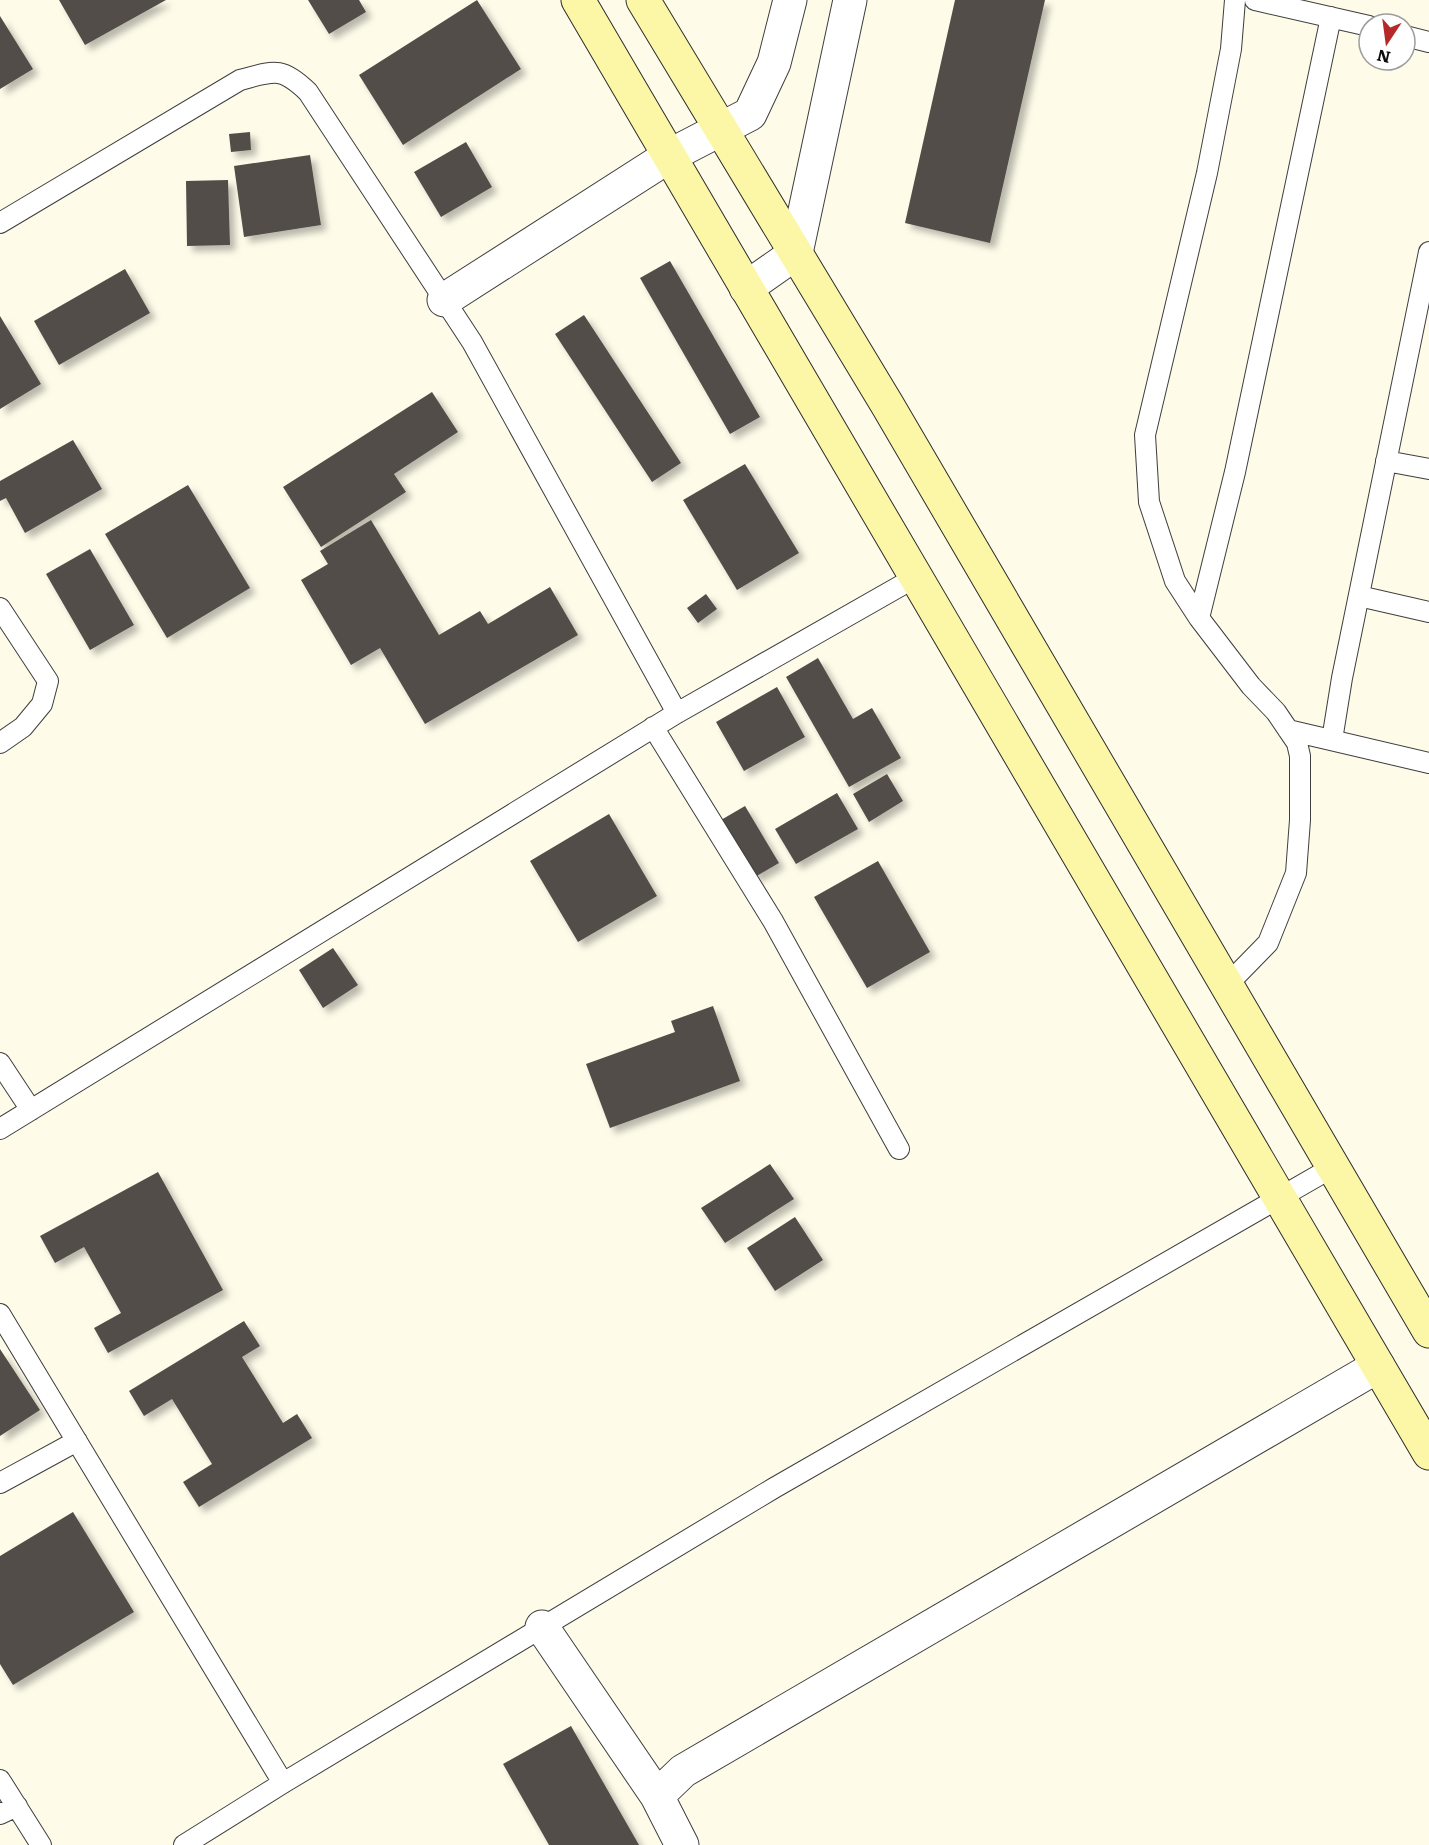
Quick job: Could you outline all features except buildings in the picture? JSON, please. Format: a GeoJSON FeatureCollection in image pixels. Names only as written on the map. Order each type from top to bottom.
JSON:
{"type":"FeatureCollection","features":[{"type":"Feature","properties":{"kind":"street"},"geometry":{"type":"LineString","coordinates":[[578,0],[1429,1453]]}},
{"type":"Feature","properties":{"kind":"street"},"geometry":{"type":"LineString","coordinates":[[643,0],[888,406],[1429,1331]]}},
{"type":"Feature","properties":{"kind":"street"},"geometry":{"type":"LineString","coordinates":[[444,300],[669,156],[750,114],[774,63],[790,0]]}},
{"type":"Feature","properties":{"kind":"street"},"geometry":{"type":"LineString","coordinates":[[746,288],[796,253],[850,0]]}},
{"type":"Feature","properties":{"kind":"street"},"geometry":{"type":"LineString","coordinates":[[657,1796],[682,1771],[1378,1366]]}},
{"type":"Feature","properties":{"kind":"street"},"geometry":{"type":"LineString","coordinates":[[542,1627],[657,1796],[682,1845]]}},
{"type":"Feature","properties":{"kind":"lane"},"geometry":{"type":"LineString","coordinates":[[1227,985],[1268,943],[1296,873],[1300,820],[1300,756],[1297,743],[1276,712],[1251,686],[1199,618],[1175,580],[1149,502],[1145,435],[1207,173],[1231,49],[1235,0]]}},
{"type":"Feature","properties":{"kind":"lane"},"geometry":{"type":"LineString","coordinates":[[1255,0],[1357,23]]}},
{"type":"Feature","properties":{"kind":"lane"},"geometry":{"type":"LineString","coordinates":[[1199,618],[1235,472],[1331,17]]}},
{"type":"Feature","properties":{"kind":"lane"},"geometry":{"type":"LineString","coordinates":[[0,223],[240,80],[273,71],[294,78],[308,92],[472,342],[677,713]]}},
{"type":"Feature","properties":{"kind":"lane"},"geometry":{"type":"LineString","coordinates":[[1332,741],[1342,678],[1386,461],[1423,315],[1429,252]]}},
{"type":"Feature","properties":{"kind":"lane"},"geometry":{"type":"LineString","coordinates":[[1386,461],[1429,470]]}},
{"type":"Feature","properties":{"kind":"lane"},"geometry":{"type":"LineString","coordinates":[[0,1129],[653,727],[916,577]]}},
{"type":"Feature","properties":{"kind":"lane"},"geometry":{"type":"LineString","coordinates":[[1359,596],[1429,612]]}},
{"type":"Feature","properties":{"kind":"lane"},"geometry":{"type":"LineString","coordinates":[[0,608],[48,681],[42,704],[23,726],[0,743]]}},
{"type":"Feature","properties":{"kind":"lane"},"geometry":{"type":"LineString","coordinates":[[653,727],[773,921],[899,1149]]}},
{"type":"Feature","properties":{"kind":"lane"},"geometry":{"type":"LineString","coordinates":[[1288,730],[1429,763]]}},
{"type":"Feature","properties":{"kind":"lane"},"geometry":{"type":"LineString","coordinates":[[0,1063],[31,1110]]}},
{"type":"Feature","properties":{"kind":"lane"},"geometry":{"type":"LineString","coordinates":[[184,1845],[774,1488],[1333,1167]]}},
{"type":"Feature","properties":{"kind":"lane"},"geometry":{"type":"LineString","coordinates":[[0,1314],[283,1783]]}},
{"type":"Feature","properties":{"kind":"lane"},"geometry":{"type":"LineString","coordinates":[[0,1483],[77,1442]]}},
{"type":"Feature","properties":{"kind":"lane"},"geometry":{"type":"LineString","coordinates":[[0,1780],[8,1810],[41,1845]]}}]}
